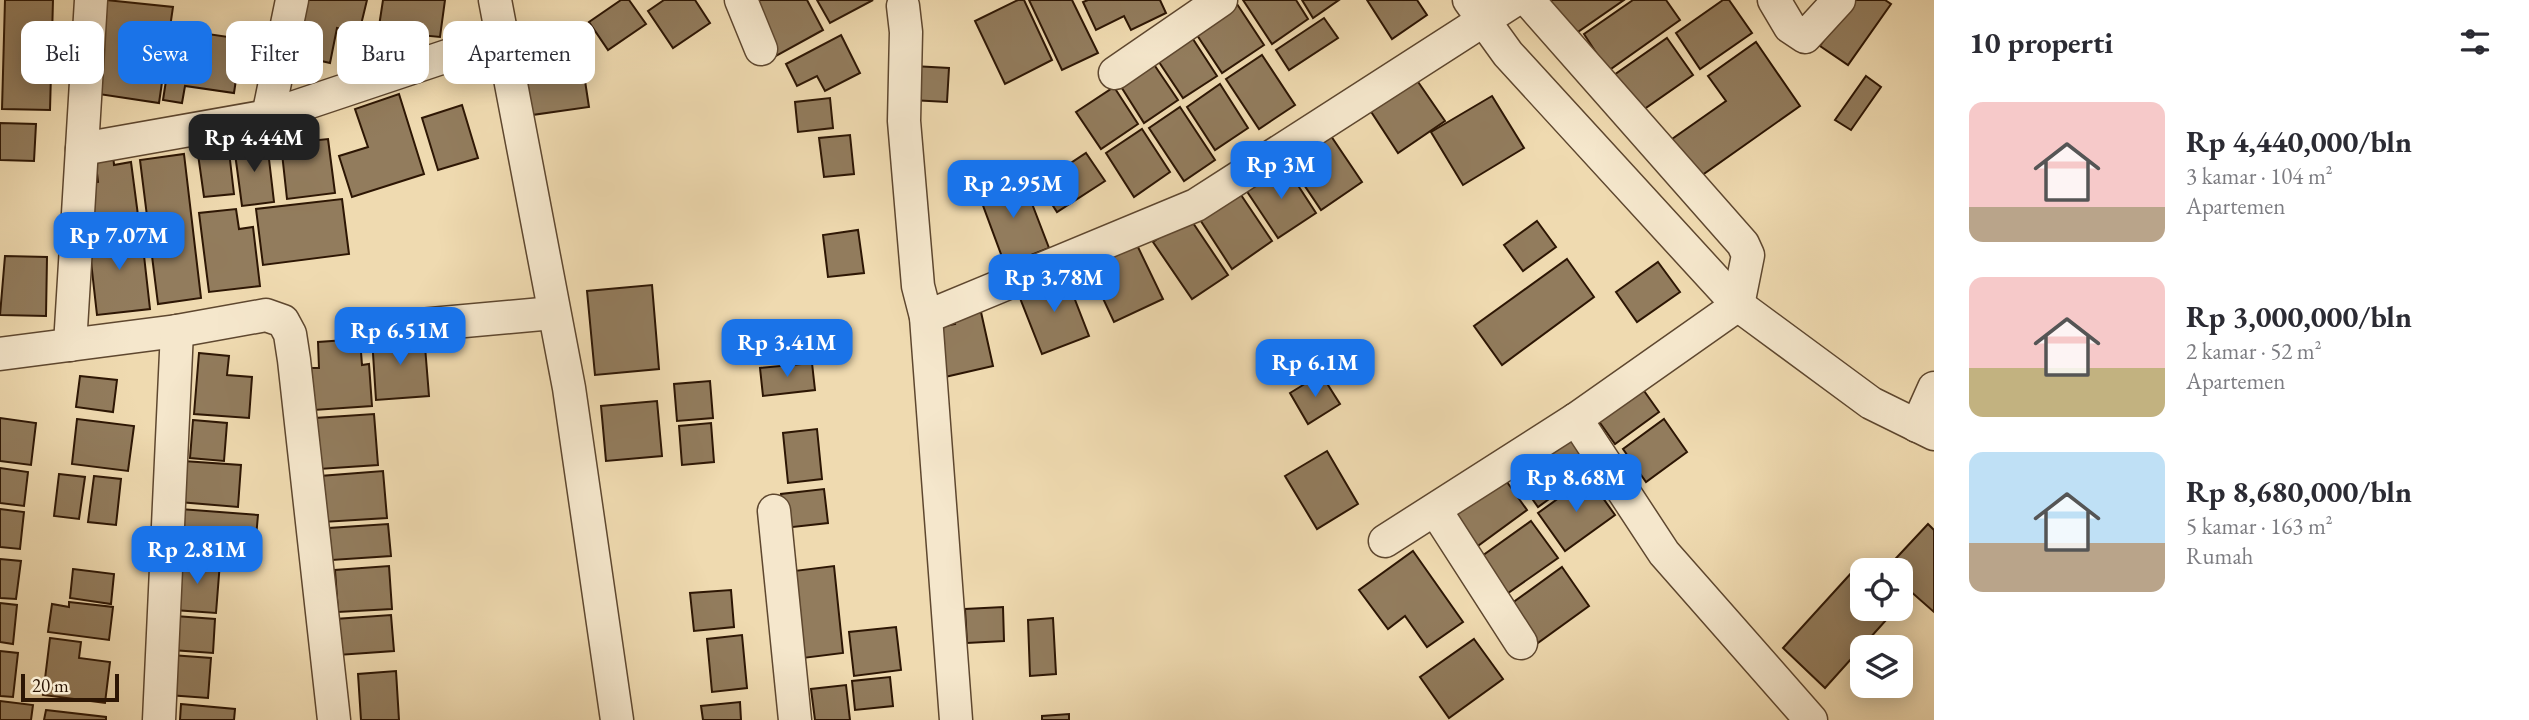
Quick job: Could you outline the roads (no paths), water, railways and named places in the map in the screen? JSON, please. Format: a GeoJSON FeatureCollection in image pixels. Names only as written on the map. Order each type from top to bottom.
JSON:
{"type":"FeatureCollection","features":[{"type":"Feature","properties":{"kind":"street"},"geometry":{"type":"LineString","coordinates":[[71,345],[92,0]]}},
{"type":"Feature","properties":{"kind":"street"},"geometry":{"type":"LineString","coordinates":[[268,116],[292,0]]}},
{"type":"Feature","properties":{"kind":"street"},"geometry":{"type":"LineString","coordinates":[[495,0],[498,21]]}},
{"type":"Feature","properties":{"kind":"street"},"geometry":{"type":"LineString","coordinates":[[741,0],[761,49]]}},
{"type":"Feature","properties":{"kind":"street"},"geometry":{"type":"LineString","coordinates":[[1115,73],[1221,0]]}},
{"type":"Feature","properties":{"kind":"street"},"geometry":{"type":"LineString","coordinates":[[926,317],[1196,205],[1476,11],[1515,0]]}},
{"type":"Feature","properties":{"kind":"street"},"geometry":{"type":"LineString","coordinates":[[1385,541],[1436,511],[1576,419],[1738,305],[1748,255],[1743,244],[1528,0]]}},
{"type":"Feature","properties":{"kind":"street"},"geometry":{"type":"LineString","coordinates":[[1773,0],[1790,27],[1805,37],[1839,0]]}},
{"type":"Feature","properties":{"kind":"street"},"geometry":{"type":"LineString","coordinates":[[903,6],[906,32],[904,121],[918,286],[926,317],[956,720]]}},
{"type":"Feature","properties":{"kind":"street"},"geometry":{"type":"LineString","coordinates":[[1476,11],[1507,54],[1738,305],[1871,403],[1926,430],[1934,388]]}},
{"type":"Feature","properties":{"kind":"street"},"geometry":{"type":"LineString","coordinates":[[82,149],[268,116],[443,57]]}},
{"type":"Feature","properties":{"kind":"street"},"geometry":{"type":"LineString","coordinates":[[511,84],[571,401],[617,720]]}},
{"type":"Feature","properties":{"kind":"street"},"geometry":{"type":"LineString","coordinates":[[376,329],[553,313]]}},
{"type":"Feature","properties":{"kind":"street"},"geometry":{"type":"LineString","coordinates":[[0,354],[177,331],[266,315],[283,321],[290,334],[334,720]]}},
{"type":"Feature","properties":{"kind":"street"},"geometry":{"type":"LineString","coordinates":[[159,720],[177,331]]}},
{"type":"Feature","properties":{"kind":"street"},"geometry":{"type":"LineString","coordinates":[[1576,419],[1664,553],[1811,720]]}},
{"type":"Feature","properties":{"kind":"street"},"geometry":{"type":"LineString","coordinates":[[774,510],[795,720]]}},
{"type":"Feature","properties":{"kind":"street"},"geometry":{"type":"LineString","coordinates":[[1436,511],[1521,643]]}}]}
